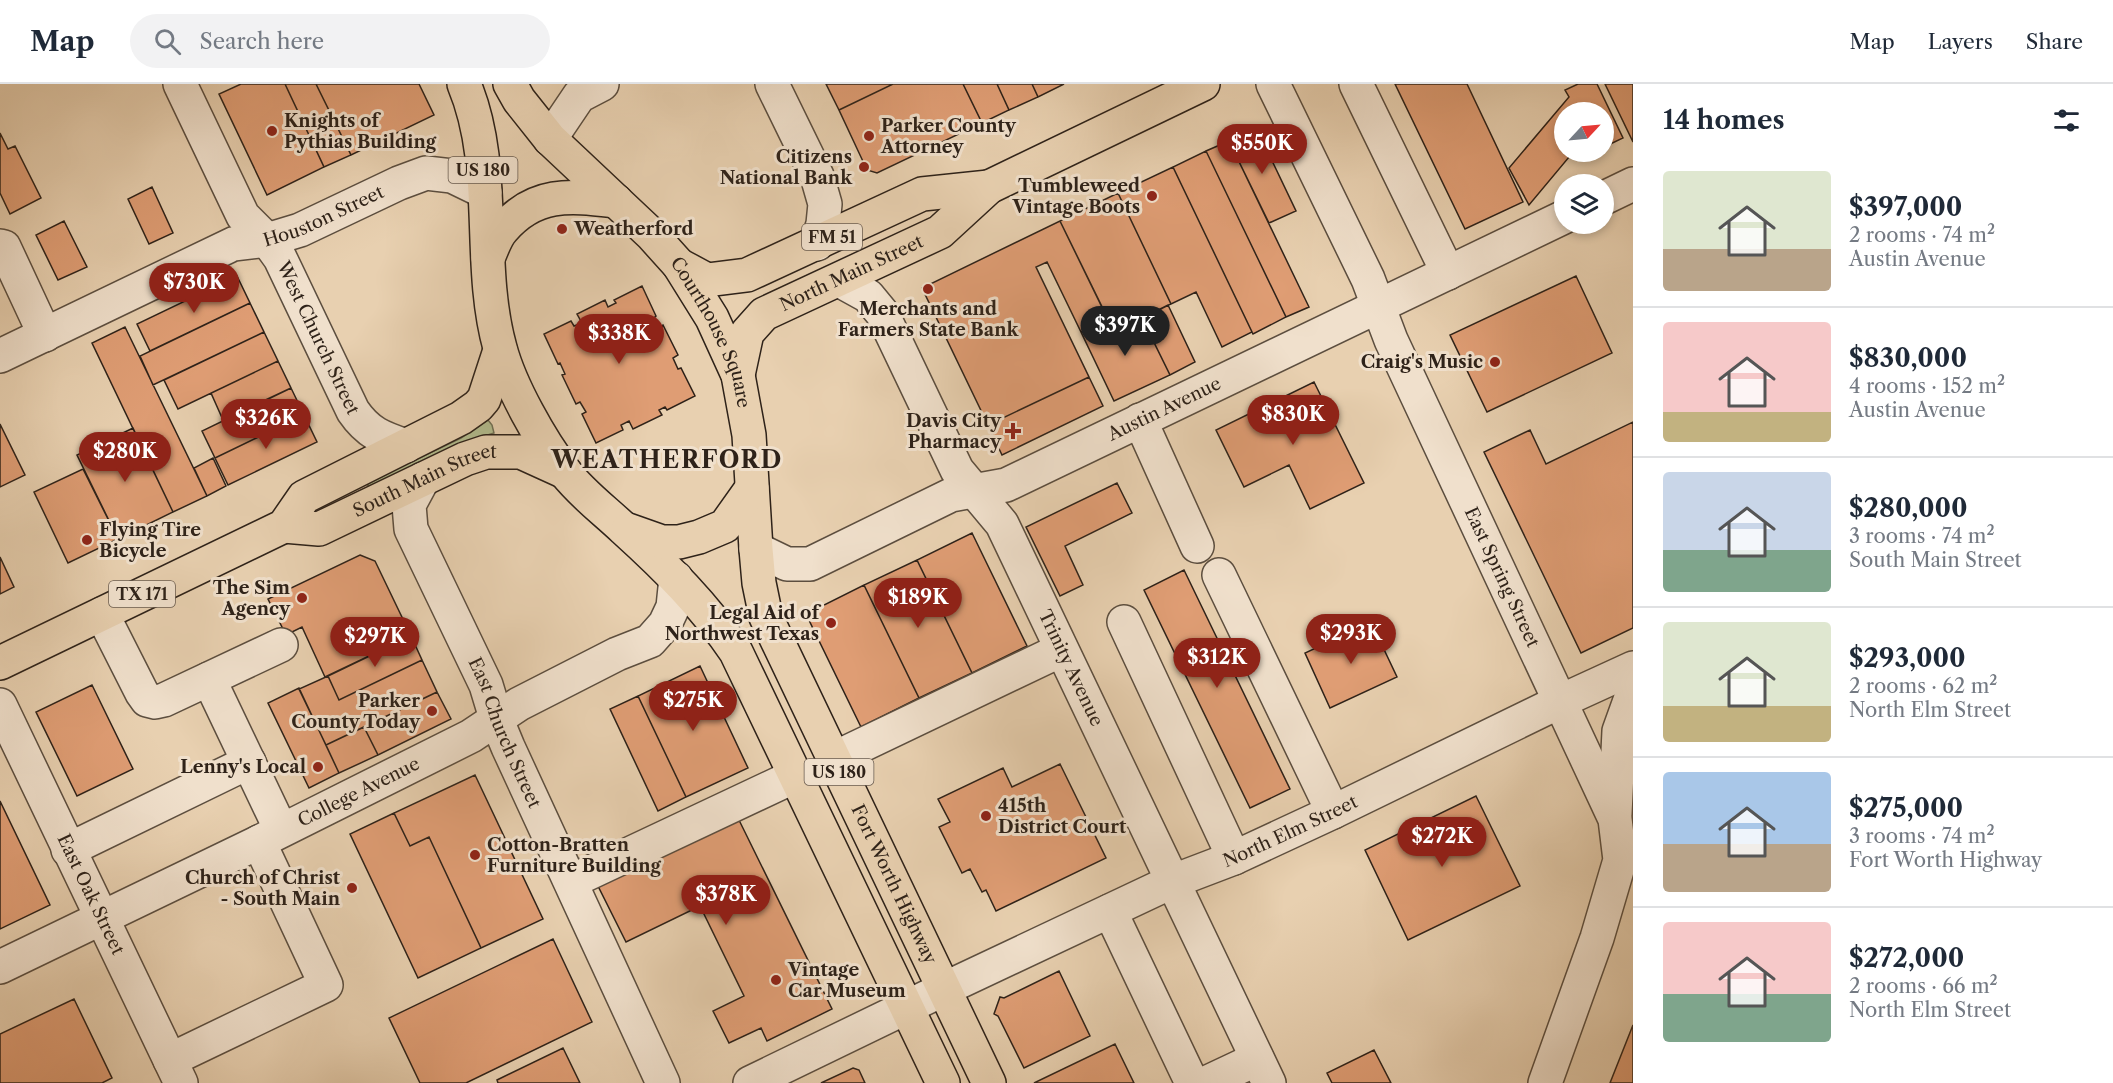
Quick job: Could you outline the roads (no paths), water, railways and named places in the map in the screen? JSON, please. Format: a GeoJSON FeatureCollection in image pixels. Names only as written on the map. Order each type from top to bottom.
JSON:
{"type":"FeatureCollection","features":[{"type":"Feature","properties":{"kind":"main road","name":"US 180"},"geometry":{"type":"LineString","coordinates":[[464,84],[480,135],[492,309],[500,350],[525,409],[565,472],[593,502],[623,528],[706,610],[736,652],[943,1083]]}},
{"type":"Feature","properties":{"kind":"main road","name":"US 180"},"geometry":{"type":"LineString","coordinates":[[510,84],[519,100],[550,139],[616,201]]}},
{"type":"Feature","properties":{"kind":"main road","name":"North Main Street"},"geometry":{"type":"LineString","coordinates":[[738,375],[747,333],[764,314],[940,232],[989,187],[1203,84]]}},
{"type":"Feature","properties":{"kind":"main road","name":"North Main Street"},"geometry":{"type":"LineString","coordinates":[[679,265],[707,280],[747,275],[922,194],[989,187]]}},
{"type":"Feature","properties":{"kind":"main road"},"geometry":{"type":"LineString","coordinates":[[488,258],[501,230],[523,211],[549,198],[579,197],[616,201]]}},
{"type":"Feature","properties":{"kind":"main road","name":"Courthouse Square"},"geometry":{"type":"LineString","coordinates":[[616,201],[652,235],[679,265],[712,318],[738,375],[749,435],[752,488]]}},
{"type":"Feature","properties":{"kind":"main road","name":"South Main Street"},"geometry":{"type":"LineString","coordinates":[[0,663],[284,526],[304,497],[461,418],[484,399],[500,350]]}},
{"type":"Feature","properties":{"kind":"main road","name":"South Main Street"},"geometry":{"type":"LineString","coordinates":[[284,526],[319,529],[465,459],[486,452],[521,452],[565,472]]}},
{"type":"Feature","properties":{"kind":"main road","name":"US 180"},"geometry":{"type":"LineString","coordinates":[[752,488],[756,549]]}},
{"type":"Feature","properties":{"kind":"main road"},"geometry":{"type":"LineString","coordinates":[[623,528],[662,542],[680,542],[699,537],[725,526],[752,488]]}},
{"type":"Feature","properties":{"kind":"main road","name":"Fort Worth Highway"},"geometry":{"type":"LineString","coordinates":[[756,549],[759,583],[766,617],[989,1083]]}},
{"type":"Feature","properties":{"kind":"street","name":"West Church Street"},"geometry":{"type":"LineString","coordinates":[[180,84],[243,216],[267,240],[280,258],[353,411],[362,425],[383,438],[406,446]]}},
{"type":"Feature","properties":{"kind":"street"},"geometry":{"type":"LineString","coordinates":[[550,139],[579,96],[602,84]]}},
{"type":"Feature","properties":{"kind":"street"},"geometry":{"type":"LineString","coordinates":[[772,84],[817,176],[825,204],[823,224],[817,244]]}},
{"type":"Feature","properties":{"kind":"street","name":"East Spring Street"},"geometry":{"type":"LineString","coordinates":[[1273,84],[1368,279],[1391,340],[1615,819],[1620,860],[1597,938],[1545,1083]]}},
{"type":"Feature","properties":{"kind":"street"},"geometry":{"type":"LineString","coordinates":[[1356,84],[1448,273]]}},
{"type":"Feature","properties":{"kind":"street","name":"Houston Street"},"geometry":{"type":"LineString","coordinates":[[0,356],[233,244],[267,240],[300,230],[399,183],[426,173],[452,176],[485,192]]}},
{"type":"Feature","properties":{"kind":"street"},"geometry":{"type":"LineString","coordinates":[[1614,193],[1633,184]]}},
{"type":"Feature","properties":{"kind":"street","name":"Austin Avenue"},"geometry":{"type":"LineString","coordinates":[[756,549],[787,564],[810,564],[951,495],[1006,485],[1554,222]]}},
{"type":"Feature","properties":{"kind":"street"},"geometry":{"type":"LineString","coordinates":[[0,246],[4,247],[45,335]]}},
{"type":"Feature","properties":{"kind":"street","name":"Trinity Avenue"},"geometry":{"type":"LineString","coordinates":[[839,280],[868,296],[882,313],[957,470],[1002,524],[1263,1071]]}},
{"type":"Feature","properties":{"kind":"street"},"geometry":{"type":"LineString","coordinates":[[1140,420],[1197,546]]}},
{"type":"Feature","properties":{"kind":"street","name":"East Church Street"},"geometry":{"type":"LineString","coordinates":[[423,479],[409,505],[411,529],[486,685],[496,718],[663,1083]]}},
{"type":"Feature","properties":{"kind":"street"},"geometry":{"type":"LineString","coordinates":[[1219,575],[1333,812]]}},
{"type":"Feature","properties":{"kind":"street","name":"College Avenue"},"geometry":{"type":"LineString","coordinates":[[0,967],[471,736],[496,718],[568,678],[650,641],[665,624],[673,607],[676,579]]}},
{"type":"Feature","properties":{"kind":"street"},"geometry":{"type":"LineString","coordinates":[[102,614],[142,693],[147,700],[155,702],[164,700],[281,645]]}},
{"type":"Feature","properties":{"kind":"street"},"geometry":{"type":"LineString","coordinates":[[1124,622],[1234,858]]}},
{"type":"Feature","properties":{"kind":"street"},"geometry":{"type":"LineString","coordinates":[[833,759],[1061,650]]}},
{"type":"Feature","properties":{"kind":"street","name":"North Elm Street"},"geometry":{"type":"LineString","coordinates":[[750,1083],[1172,882],[1234,858],[1333,812],[1633,668]]}},
{"type":"Feature","properties":{"kind":"street"},"geometry":{"type":"LineString","coordinates":[[175,1071],[326,985],[270,836],[249,762],[209,679]]}},
{"type":"Feature","properties":{"kind":"street"},"geometry":{"type":"LineString","coordinates":[[1615,819],[1619,731],[1633,692]]}},
{"type":"Feature","properties":{"kind":"street","name":"East Oak Street"},"geometry":{"type":"LineString","coordinates":[[0,705],[175,1071]]}},
{"type":"Feature","properties":{"kind":"street"},"geometry":{"type":"LineString","coordinates":[[68,850],[249,762]]}},
{"type":"Feature","properties":{"kind":"street"},"geometry":{"type":"LineString","coordinates":[[572,881],[795,776]]}},
{"type":"Feature","properties":{"kind":"street"},"geometry":{"type":"LineString","coordinates":[[1110,911],[1192,1083]]}},
{"type":"Feature","properties":{"kind":"street"},"geometry":{"type":"LineString","coordinates":[[1206,1083],[1263,1071]]}},
{"type":"Feature","properties":{"kind":"place","name":"Knights of Pythias Building"},"geometry":{"type":"Point","coordinates":[272,131]}},
{"type":"Feature","properties":{"kind":"place","name":"Parker County Attorney"},"geometry":{"type":"Point","coordinates":[869,136]}},
{"type":"Feature","properties":{"kind":"place","name":"Citizens National Bank"},"geometry":{"type":"Point","coordinates":[864,167]}},
{"type":"Feature","properties":{"kind":"place","name":"Tumbleweed Vintage Boots"},"geometry":{"type":"Point","coordinates":[1152,196]}},
{"type":"Feature","properties":{"kind":"place","name":"Weatherford"},"geometry":{"type":"Point","coordinates":[562,229]}},
{"type":"Feature","properties":{"kind":"place","name":"Merchants and Farmers State Bank"},"geometry":{"type":"Point","coordinates":[928,289]}},
{"type":"Feature","properties":{"kind":"place","name":"Craig's Music"},"geometry":{"type":"Point","coordinates":[1495,362]}},
{"type":"Feature","properties":{"kind":"place","name":"Davis City Pharmacy"},"geometry":{"type":"Point","coordinates":[1013,431]}},
{"type":"Feature","properties":{"kind":"place","name":"Flying Tire Bicycle"},"geometry":{"type":"Point","coordinates":[87,540]}},
{"type":"Feature","properties":{"kind":"place","name":"The Sim Agency"},"geometry":{"type":"Point","coordinates":[302,598]}},
{"type":"Feature","properties":{"kind":"place","name":"Legal Aid of Northwest Texas"},"geometry":{"type":"Point","coordinates":[831,623]}},
{"type":"Feature","properties":{"kind":"place","name":"Parker County Today"},"geometry":{"type":"Point","coordinates":[432,711]}},
{"type":"Feature","properties":{"kind":"place","name":"Lenny's Local"},"geometry":{"type":"Point","coordinates":[318,767]}},
{"type":"Feature","properties":{"kind":"place","name":"415th District Court"},"geometry":{"type":"Point","coordinates":[986,816]}},
{"type":"Feature","properties":{"kind":"place","name":"Cotton-Bratten Furniture Building"},"geometry":{"type":"Point","coordinates":[475,855]}},
{"type":"Feature","properties":{"kind":"place","name":"Church of Christ - South Main"},"geometry":{"type":"Point","coordinates":[352,888]}},
{"type":"Feature","properties":{"kind":"place","name":"Vintage Car Museum"},"geometry":{"type":"Point","coordinates":[776,980]}},
{"type":"Feature","properties":{"kind":"district","name":"WEATHERFORD"},"geometry":{"type":"Point","coordinates":[667,460]}}]}
